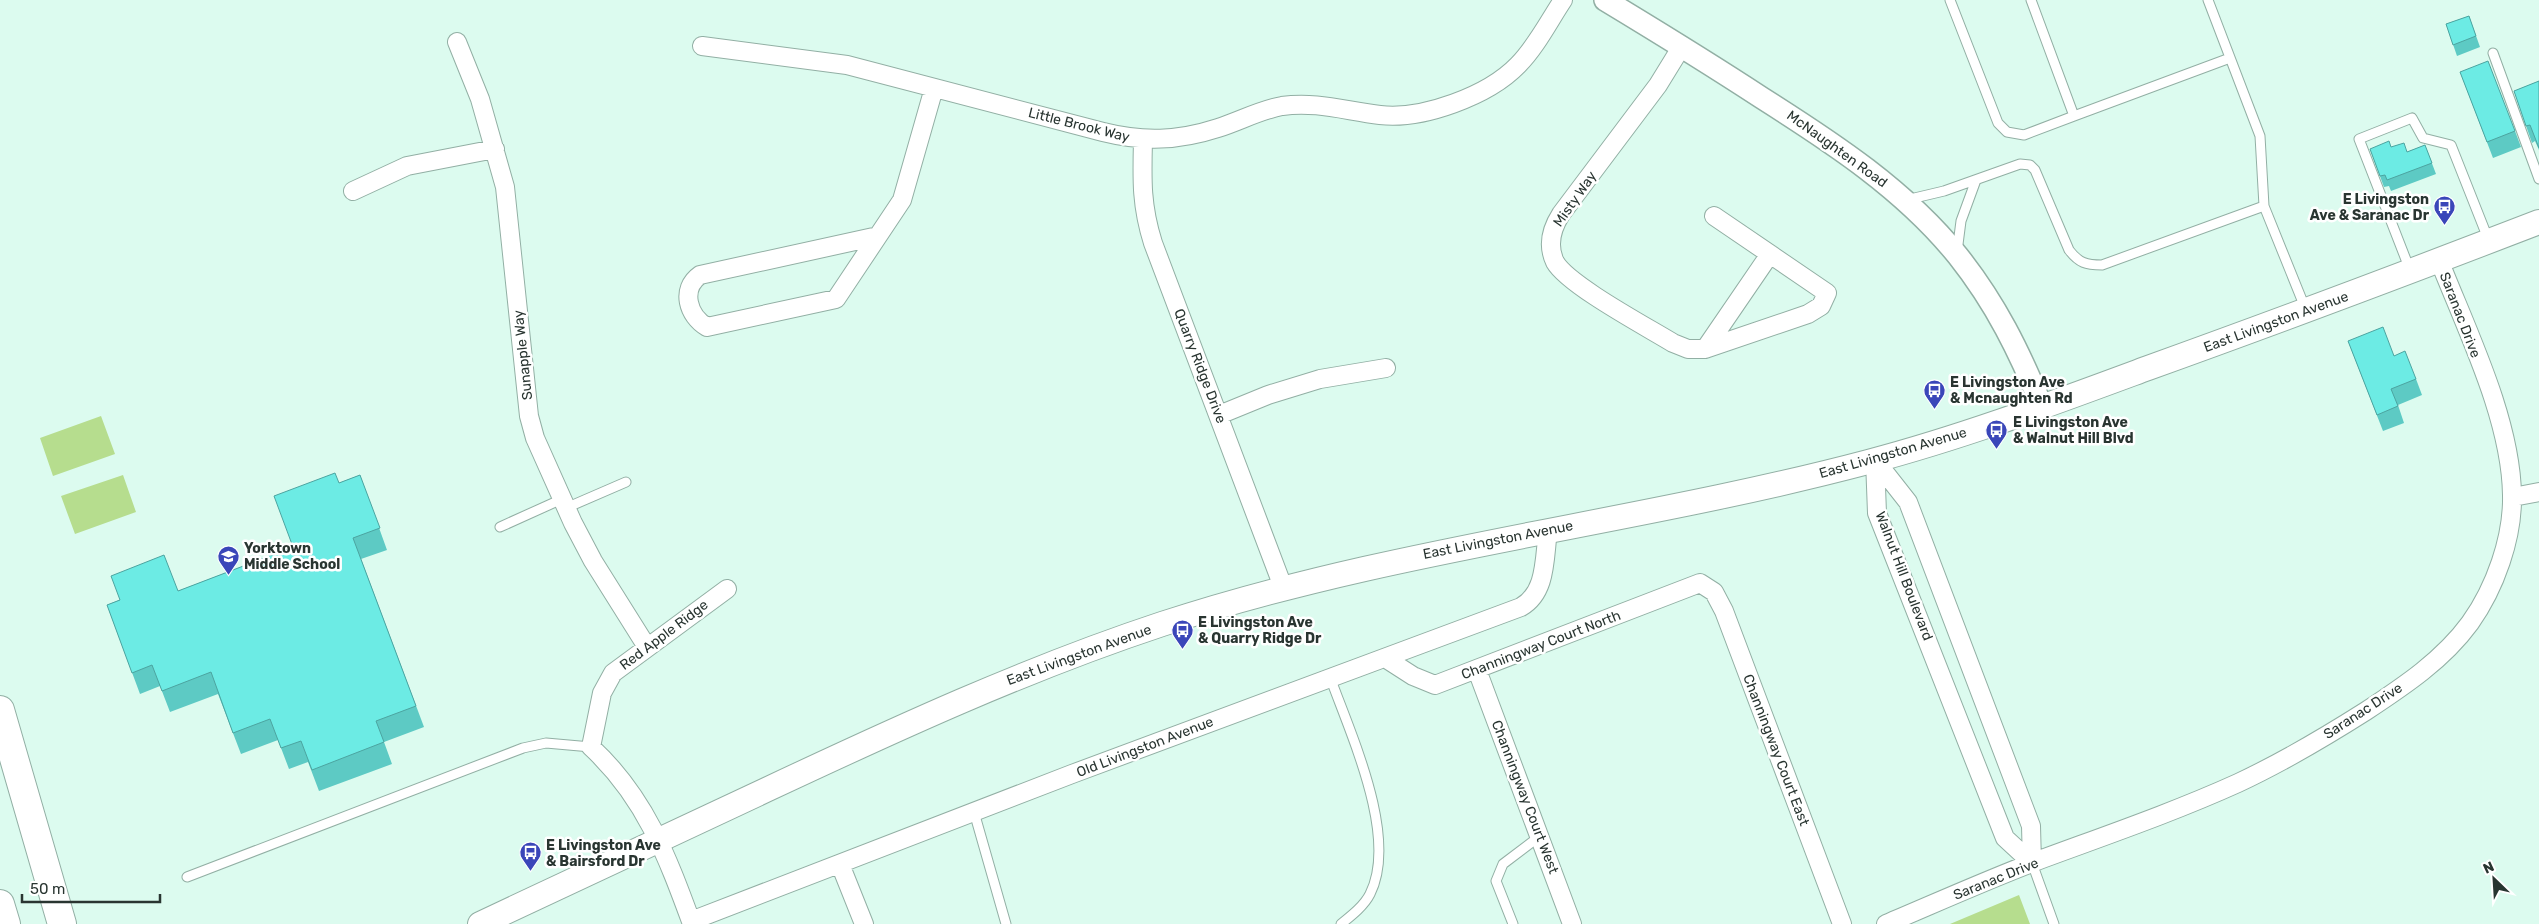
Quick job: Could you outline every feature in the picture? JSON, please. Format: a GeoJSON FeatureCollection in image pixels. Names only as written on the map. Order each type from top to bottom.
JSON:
{"type":"FeatureCollection","features":[{"type":"Feature","properties":{"kind":"highway"},"geometry":{"type":"LineString","coordinates":[[0,710],[62,924]]}},
{"type":"Feature","properties":{"kind":"highway"},"geometry":{"type":"LineString","coordinates":[[0,904],[6,924]]}},
{"type":"Feature","properties":{"kind":"main road","name":"East Livingston Avenue"},"geometry":{"type":"LineString","coordinates":[[480,924],[968,697],[1060,660],[1154,627],[1283,587],[1407,558],[1770,487],[1875,460],[2042,407],[2306,311],[2539,222]]}},
{"type":"Feature","properties":{"kind":"street","name":"Little Brook Way"},"geometry":{"type":"LineString","coordinates":[[702,46],[847,65],[1103,132],[1143,140],[1196,134],[1262,111],[1283,106],[1332,106],[1379,115],[1401,116],[1429,111],[1472,95],[1505,77],[1530,50],[1563,0]]}},
{"type":"Feature","properties":{"kind":"street","name":"McNaughten Road"},"geometry":{"type":"LineString","coordinates":[[1605,0],[1682,46],[1795,119],[1878,176],[1904,200],[1956,255],[1998,313],[2018,348],[2042,407]]}},
{"type":"Feature","properties":{"kind":"street","name":"Sunapple Way"},"geometry":{"type":"LineString","coordinates":[[457,42],[480,99],[505,187],[529,416],[535,438],[564,504],[593,562],[647,647]]}},
{"type":"Feature","properties":{"kind":"street","name":"Misty Way"},"geometry":{"type":"LineString","coordinates":[[1682,46],[1658,85],[1561,214],[1554,225],[1551,250],[1555,261],[1572,280],[1673,343],[1688,349],[1705,349],[1808,314],[1821,306],[1827,293],[1714,216]]}},
{"type":"Feature","properties":{"kind":"street"},"geometry":{"type":"LineString","coordinates":[[878,236],[700,275],[693,280],[689,288],[688,300],[692,313],[698,322],[706,327],[836,298],[878,236],[902,200],[934,88]]}},
{"type":"Feature","properties":{"kind":"street","name":"Quarry Ridge Drive"},"geometry":{"type":"LineString","coordinates":[[1143,140],[1142,187],[1144,216],[1283,587]]}},
{"type":"Feature","properties":{"kind":"street"},"geometry":{"type":"LineString","coordinates":[[353,191],[407,166],[495,150]]}},
{"type":"Feature","properties":{"kind":"street"},"geometry":{"type":"LineString","coordinates":[[1705,349],[1770,254]]}},
{"type":"Feature","properties":{"kind":"street","name":"Saranac Drive"},"geometry":{"type":"LineString","coordinates":[[1886,924],[2032,863],[2187,805],[2239,782],[2314,744],[2425,670],[2450,647],[2470,623],[2491,587],[2509,529],[2512,497],[2504,434],[2439,260]]}},
{"type":"Feature","properties":{"kind":"street"},"geometry":{"type":"LineString","coordinates":[[1219,415],[1268,395],[1311,382],[1386,368]]}},
{"type":"Feature","properties":{"kind":"street","name":"Walnut Hill Boulevard"},"geometry":{"type":"LineString","coordinates":[[1875,460],[1877,513],[2005,838],[2032,863]]}},
{"type":"Feature","properties":{"kind":"street","name":"Walnut Hill Boulevard"},"geometry":{"type":"LineString","coordinates":[[1875,460],[1908,502],[1912,511],[2031,826],[2032,863]]}},
{"type":"Feature","properties":{"kind":"street"},"geometry":{"type":"LineString","coordinates":[[2512,497],[2539,492]]}},
{"type":"Feature","properties":{"kind":"street","name":"Old Livingston Avenue"},"geometry":{"type":"LineString","coordinates":[[691,923],[974,812],[1529,602],[1540,586],[1548,531]]}},
{"type":"Feature","properties":{"kind":"street","name":"Channingway Court North"},"geometry":{"type":"LineString","coordinates":[[1385,658],[1413,676],[1435,685],[1700,583]]}},
{"type":"Feature","properties":{"kind":"street","name":"Channingway Court East"},"geometry":{"type":"LineString","coordinates":[[1700,583],[1714,592],[1724,611],[1842,924]]}},
{"type":"Feature","properties":{"kind":"street","name":"Red Apple Ridge"},"geometry":{"type":"LineString","coordinates":[[591,747],[602,693],[613,673],[727,589]]}},
{"type":"Feature","properties":{"kind":"street","name":"Channingway Court West"},"geometry":{"type":"LineString","coordinates":[[1477,670],[1572,924]]}},
{"type":"Feature","properties":{"kind":"street"},"geometry":{"type":"LineString","coordinates":[[591,747],[624,781],[660,840],[691,923]]}},
{"type":"Feature","properties":{"kind":"street"},"geometry":{"type":"LineString","coordinates":[[840,864],[864,924]]}},
{"type":"Feature","properties":{"kind":"lane"},"geometry":{"type":"LineString","coordinates":[[1950,0],[1998,123],[2007,132],[2024,135],[2230,58]]}},
{"type":"Feature","properties":{"kind":"lane"},"geometry":{"type":"LineString","coordinates":[[2031,0],[2074,116]]}},
{"type":"Feature","properties":{"kind":"lane"},"geometry":{"type":"LineString","coordinates":[[2208,0],[2260,136],[2264,206],[2306,311]]}},
{"type":"Feature","properties":{"kind":"lane"},"geometry":{"type":"LineString","coordinates":[[2493,53],[2539,179]]}},
{"type":"Feature","properties":{"kind":"lane"},"geometry":{"type":"LineString","coordinates":[[2410,271],[2359,139],[2412,118],[2423,138],[2451,145],[2489,241]]}},
{"type":"Feature","properties":{"kind":"lane"},"geometry":{"type":"LineString","coordinates":[[1904,200],[1976,180],[2020,164],[2030,165],[2035,170],[2069,250],[2078,260],[2087,265],[2102,265],[2264,206]]}},
{"type":"Feature","properties":{"kind":"lane"},"geometry":{"type":"LineString","coordinates":[[1956,255],[1962,221],[1976,180]]}},
{"type":"Feature","properties":{"kind":"lane"},"geometry":{"type":"LineString","coordinates":[[500,527],[626,482]]}},
{"type":"Feature","properties":{"kind":"lane"},"geometry":{"type":"LineString","coordinates":[[1330,678],[1365,772],[1376,817],[1378,842],[1378,863],[1370,894],[1353,915],[1341,924]]}},
{"type":"Feature","properties":{"kind":"lane"},"geometry":{"type":"LineString","coordinates":[[187,877],[523,748],[546,743],[591,747]]}},
{"type":"Feature","properties":{"kind":"lane"},"geometry":{"type":"LineString","coordinates":[[974,812],[1006,924]]}},
{"type":"Feature","properties":{"kind":"lane"},"geometry":{"type":"LineString","coordinates":[[1513,924],[1496,881],[1503,864],[1540,836]]}},
{"type":"Feature","properties":{"kind":"lane","name":"Walnut Hill Boulevard"},"geometry":{"type":"LineString","coordinates":[[2032,863],[2054,924]]}},
{"type":"Feature","properties":{"kind":"green space"},"geometry":{"type":"Polygon","coordinates":[[[101,416],[115,454],[53,476],[40,438],[101,416]]]}},
{"type":"Feature","properties":{"kind":"green space"},"geometry":{"type":"Polygon","coordinates":[[[123,475],[136,512],[75,534],[61,496],[123,475]]]}},
{"type":"Feature","properties":{"kind":"green space"},"geometry":{"type":"Polygon","coordinates":[[[2019,895],[2030,924],[1950,924],[2019,895]]]}},
{"type":"Feature","properties":{"kind":"building"},"geometry":{"type":"Polygon","coordinates":[[[2469,16],[2476,36],[2453,45],[2446,24],[2469,16]]]}},
{"type":"Feature","properties":{"kind":"building"},"geometry":{"type":"Polygon","coordinates":[[[2488,61],[2515,131],[2487,142],[2460,72],[2488,61]]]}},
{"type":"Feature","properties":{"kind":"building"},"geometry":{"type":"Polygon","coordinates":[[[2539,81],[2539,148],[2530,125],[2526,126],[2514,91],[2539,81]]]}},
{"type":"Feature","properties":{"kind":"building"},"geometry":{"type":"Polygon","coordinates":[[[2389,141],[2391,147],[2404,143],[2407,152],[2425,145],[2432,163],[2387,180],[2385,175],[2380,176],[2370,149],[2389,141]]]}},
{"type":"Feature","properties":{"kind":"building"},"geometry":{"type":"Polygon","coordinates":[[[2383,327],[2394,356],[2405,351],[2416,379],[2391,389],[2398,406],[2377,415],[2348,341],[2383,327]]]}},
{"type":"Feature","properties":{"kind":"building"},"geometry":{"type":"Polygon","coordinates":[[[335,473],[339,483],[360,475],[380,528],[353,538],[416,706],[376,721],[384,742],[312,770],[301,741],[281,748],[270,719],[233,733],[211,672],[162,691],[152,665],[132,673],[107,605],[120,600],[111,576],[164,555],[178,591],[293,547],[274,496],[335,473]]]}},
{"type":"Feature","properties":{"kind":"place","name":"E Livingston Ave & Saranac Dr"},"geometry":{"type":"Point","coordinates":[2445,226]}},
{"type":"Feature","properties":{"kind":"place","name":"E Livingston Ave & Mcnaughten Rd"},"geometry":{"type":"Point","coordinates":[1934,409]}},
{"type":"Feature","properties":{"kind":"place","name":"E Livingston Ave & Walnut Hill Blvd"},"geometry":{"type":"Point","coordinates":[1997,449]}},
{"type":"Feature","properties":{"kind":"place","name":"Yorktown Middle School"},"geometry":{"type":"Point","coordinates":[228,575]}},
{"type":"Feature","properties":{"kind":"place","name":"E Livingston Ave & Quarry Ridge Dr"},"geometry":{"type":"Point","coordinates":[1182,649]}},
{"type":"Feature","properties":{"kind":"place","name":"E Livingston Ave & Bairsford Dr"},"geometry":{"type":"Point","coordinates":[530,872]}}]}
